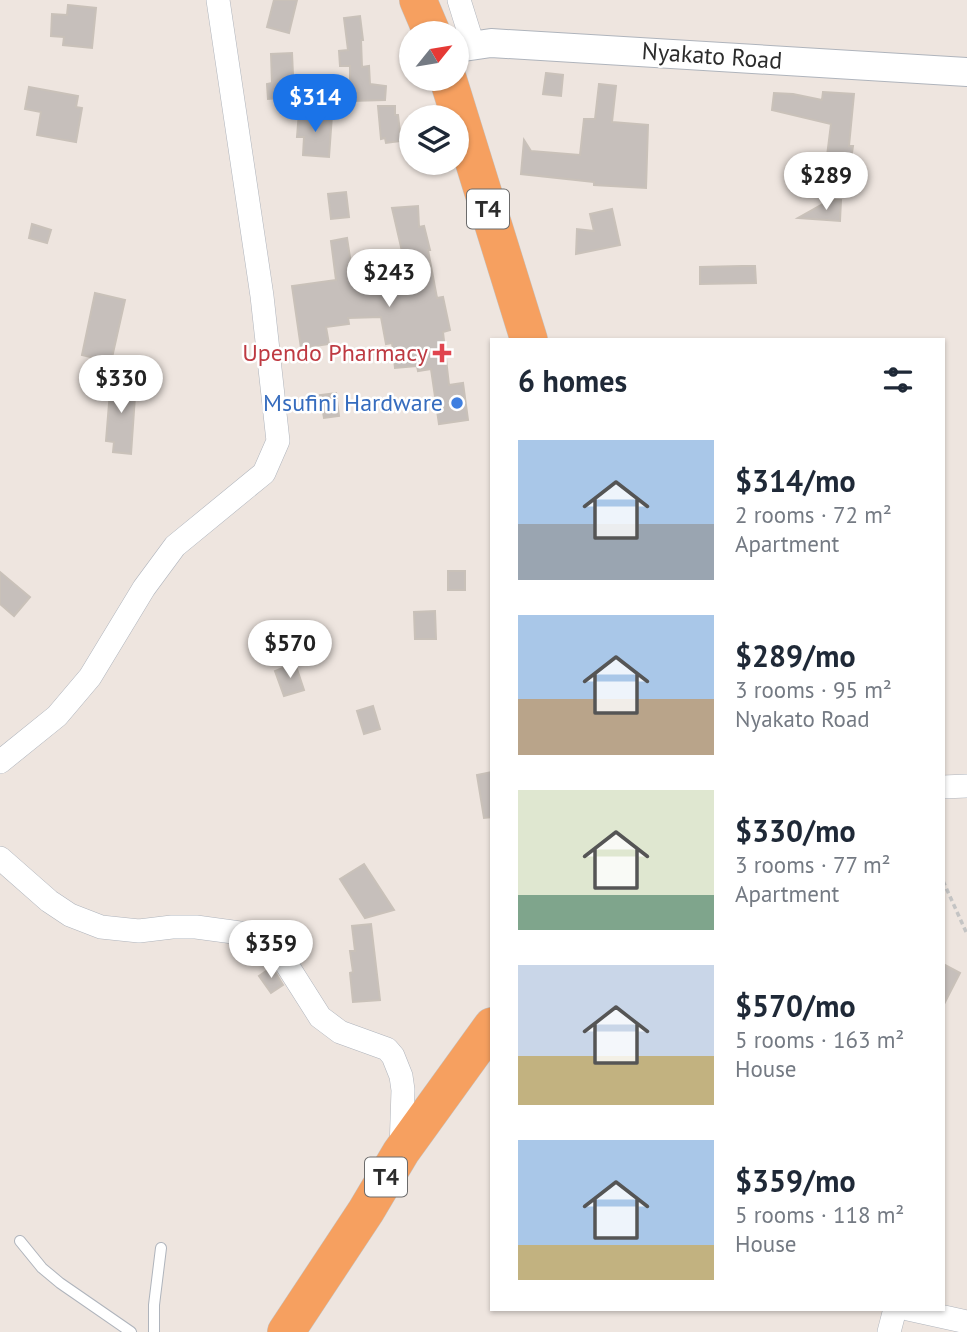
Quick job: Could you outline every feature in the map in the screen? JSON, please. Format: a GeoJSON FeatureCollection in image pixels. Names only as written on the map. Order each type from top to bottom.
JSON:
{"type":"FeatureCollection","features":[{"type":"Feature","properties":{"kind":"highway"},"geometry":{"type":"LineString","coordinates":[[418,0],[427,21]]}},
{"type":"Feature","properties":{"kind":"highway","name":"T4"},"geometry":{"type":"LineString","coordinates":[[451,91],[528,338]]}},
{"type":"Feature","properties":{"kind":"highway","name":"T4"},"geometry":{"type":"LineString","coordinates":[[286,1332],[366,1211],[401,1152],[489,1034]]}},
{"type":"Feature","properties":{"kind":"street"},"geometry":{"type":"LineString","coordinates":[[0,762],[57,716],[90,677],[144,589],[175,546],[264,473],[278,441],[262,296],[219,0]]}},
{"type":"Feature","properties":{"kind":"street"},"geometry":{"type":"LineString","coordinates":[[459,0],[462,21]]}},
{"type":"Feature","properties":{"kind":"street","name":"Nyakato Road"},"geometry":{"type":"LineString","coordinates":[[469,47],[505,44],[967,72]]}},
{"type":"Feature","properties":{"kind":"street"},"geometry":{"type":"LineString","coordinates":[[945,786],[967,786]]}},
{"type":"Feature","properties":{"kind":"street"},"geometry":{"type":"LineString","coordinates":[[0,858],[49,901],[70,915],[101,927],[139,931],[204,927],[263,936],[275,946],[320,1017],[340,1032],[387,1049],[393,1056],[403,1090],[401,1152]]}},
{"type":"Feature","properties":{"kind":"street"},"geometry":{"type":"LineString","coordinates":[[889,1332],[894,1311]]}},
{"type":"Feature","properties":{"kind":"street"},"geometry":{"type":"LineString","coordinates":[[917,1311],[967,1322]]}},
{"type":"Feature","properties":{"kind":"lane"},"geometry":{"type":"LineString","coordinates":[[20,1241],[60,1283],[131,1332]]}},
{"type":"Feature","properties":{"kind":"lane"},"geometry":{"type":"LineString","coordinates":[[154,1332],[154,1305],[161,1248]]}},
{"type":"Feature","properties":{"kind":"path"},"geometry":{"type":"LineString","coordinates":[[945,885],[967,934]]}},
{"type":"Feature","properties":{"kind":"building"},"geometry":{"type":"Polygon","coordinates":[[[274,0],[297,0],[289,33],[267,27],[274,0]]]}},
{"type":"Feature","properties":{"kind":"building"},"geometry":{"type":"Polygon","coordinates":[[[68,5],[96,8],[92,48],[63,45],[64,37],[51,36],[52,14],[67,15],[68,5]]]}},
{"type":"Feature","properties":{"kind":"building"},"geometry":{"type":"Polygon","coordinates":[[[360,16],[362,67],[369,66],[370,84],[386,86],[385,100],[350,101],[350,66],[340,66],[339,51],[348,50],[344,18],[360,16]]]}},
{"type":"Feature","properties":{"kind":"building"},"geometry":{"type":"Polygon","coordinates":[[[292,53],[294,97],[268,99],[267,84],[272,83],[271,54],[292,53]]]}},
{"type":"Feature","properties":{"kind":"building"},"geometry":{"type":"Polygon","coordinates":[[[546,73],[563,75],[561,96],[543,94],[546,73]]]}},
{"type":"Feature","properties":{"kind":"building"},"geometry":{"type":"Polygon","coordinates":[[[599,84],[616,86],[612,122],[648,125],[646,188],[594,185],[594,182],[521,174],[524,140],[531,151],[580,155],[584,119],[595,119],[599,84]]]}},
{"type":"Feature","properties":{"kind":"building"},"geometry":{"type":"Polygon","coordinates":[[[29,87],[78,96],[76,107],[82,108],[76,142],[37,135],[41,112],[25,109],[29,87]]]}},
{"type":"Feature","properties":{"kind":"building"},"geometry":{"type":"Polygon","coordinates":[[[823,92],[854,94],[849,146],[853,146],[850,167],[826,164],[831,124],[772,110],[774,93],[822,100],[823,92]]]}},
{"type":"Feature","properties":{"kind":"building"},"geometry":{"type":"Polygon","coordinates":[[[378,106],[395,106],[399,141],[386,143],[385,138],[381,139],[378,106]]]}},
{"type":"Feature","properties":{"kind":"building"},"geometry":{"type":"Polygon","coordinates":[[[299,112],[332,115],[329,157],[303,155],[304,137],[297,137],[299,112]]]}},
{"type":"Feature","properties":{"kind":"building"},"geometry":{"type":"Polygon","coordinates":[[[346,192],[349,217],[331,219],[328,194],[346,192]]]}},
{"type":"Feature","properties":{"kind":"building"},"geometry":{"type":"Polygon","coordinates":[[[830,200],[841,200],[840,221],[798,218],[830,200]]]}},
{"type":"Feature","properties":{"kind":"building"},"geometry":{"type":"Polygon","coordinates":[[[418,206],[419,227],[424,226],[437,298],[443,297],[450,330],[443,332],[449,385],[463,383],[468,420],[439,424],[431,369],[418,371],[417,366],[395,368],[392,343],[386,344],[381,317],[348,318],[349,324],[326,327],[329,344],[301,348],[292,286],[336,280],[331,241],[347,238],[352,270],[404,260],[392,208],[418,206]]]}},
{"type":"Feature","properties":{"kind":"building"},"geometry":{"type":"Polygon","coordinates":[[[612,209],[620,245],[576,254],[577,229],[594,231],[590,214],[612,209]]]}},
{"type":"Feature","properties":{"kind":"building"},"geometry":{"type":"Polygon","coordinates":[[[32,224],[51,230],[47,243],[29,238],[32,224]]]}},
{"type":"Feature","properties":{"kind":"building"},"geometry":{"type":"Polygon","coordinates":[[[755,266],[756,283],[700,284],[700,267],[755,266]]]}},
{"type":"Feature","properties":{"kind":"building"},"geometry":{"type":"Polygon","coordinates":[[[95,293],[125,300],[111,362],[82,355],[95,293]]]}},
{"type":"Feature","properties":{"kind":"building"},"geometry":{"type":"Polygon","coordinates":[[[111,379],[136,382],[131,454],[113,452],[114,442],[106,441],[111,379]]]}},
{"type":"Feature","properties":{"kind":"building"},"geometry":{"type":"Polygon","coordinates":[[[336,393],[339,416],[324,418],[320,395],[336,393]]]}},
{"type":"Feature","properties":{"kind":"building"},"geometry":{"type":"Polygon","coordinates":[[[448,571],[465,571],[465,590],[448,590],[448,571]]]}},
{"type":"Feature","properties":{"kind":"building"},"geometry":{"type":"Polygon","coordinates":[[[0,572],[30,597],[14,616],[0,604],[0,572]]]}},
{"type":"Feature","properties":{"kind":"building"},"geometry":{"type":"Polygon","coordinates":[[[435,611],[436,639],[415,639],[414,612],[435,611]]]}},
{"type":"Feature","properties":{"kind":"building"},"geometry":{"type":"Polygon","coordinates":[[[295,663],[304,690],[284,696],[275,671],[295,663]]]}},
{"type":"Feature","properties":{"kind":"building"},"geometry":{"type":"Polygon","coordinates":[[[373,706],[380,729],[364,734],[357,711],[373,706]]]}},
{"type":"Feature","properties":{"kind":"building"},"geometry":{"type":"Polygon","coordinates":[[[490,772],[490,817],[484,818],[477,775],[490,772]]]}},
{"type":"Feature","properties":{"kind":"building"},"geometry":{"type":"Polygon","coordinates":[[[364,864],[394,910],[365,918],[340,879],[364,864]]]}},
{"type":"Feature","properties":{"kind":"building"},"geometry":{"type":"Polygon","coordinates":[[[371,924],[380,1000],[353,1002],[350,951],[355,951],[352,926],[371,924]]]}},
{"type":"Feature","properties":{"kind":"building"},"geometry":{"type":"Polygon","coordinates":[[[945,965],[960,973],[945,1002],[945,965]]]}},
{"type":"Feature","properties":{"kind":"building"},"geometry":{"type":"Polygon","coordinates":[[[272,967],[283,985],[271,993],[259,976],[272,967]]]}},
{"type":"Feature","properties":{"kind":"place","name":"Upendo Pharmacy"},"geometry":{"type":"Point","coordinates":[442,353]}},
{"type":"Feature","properties":{"kind":"place","name":"Msufini Hardware"},"geometry":{"type":"Point","coordinates":[457,403]}}]}
